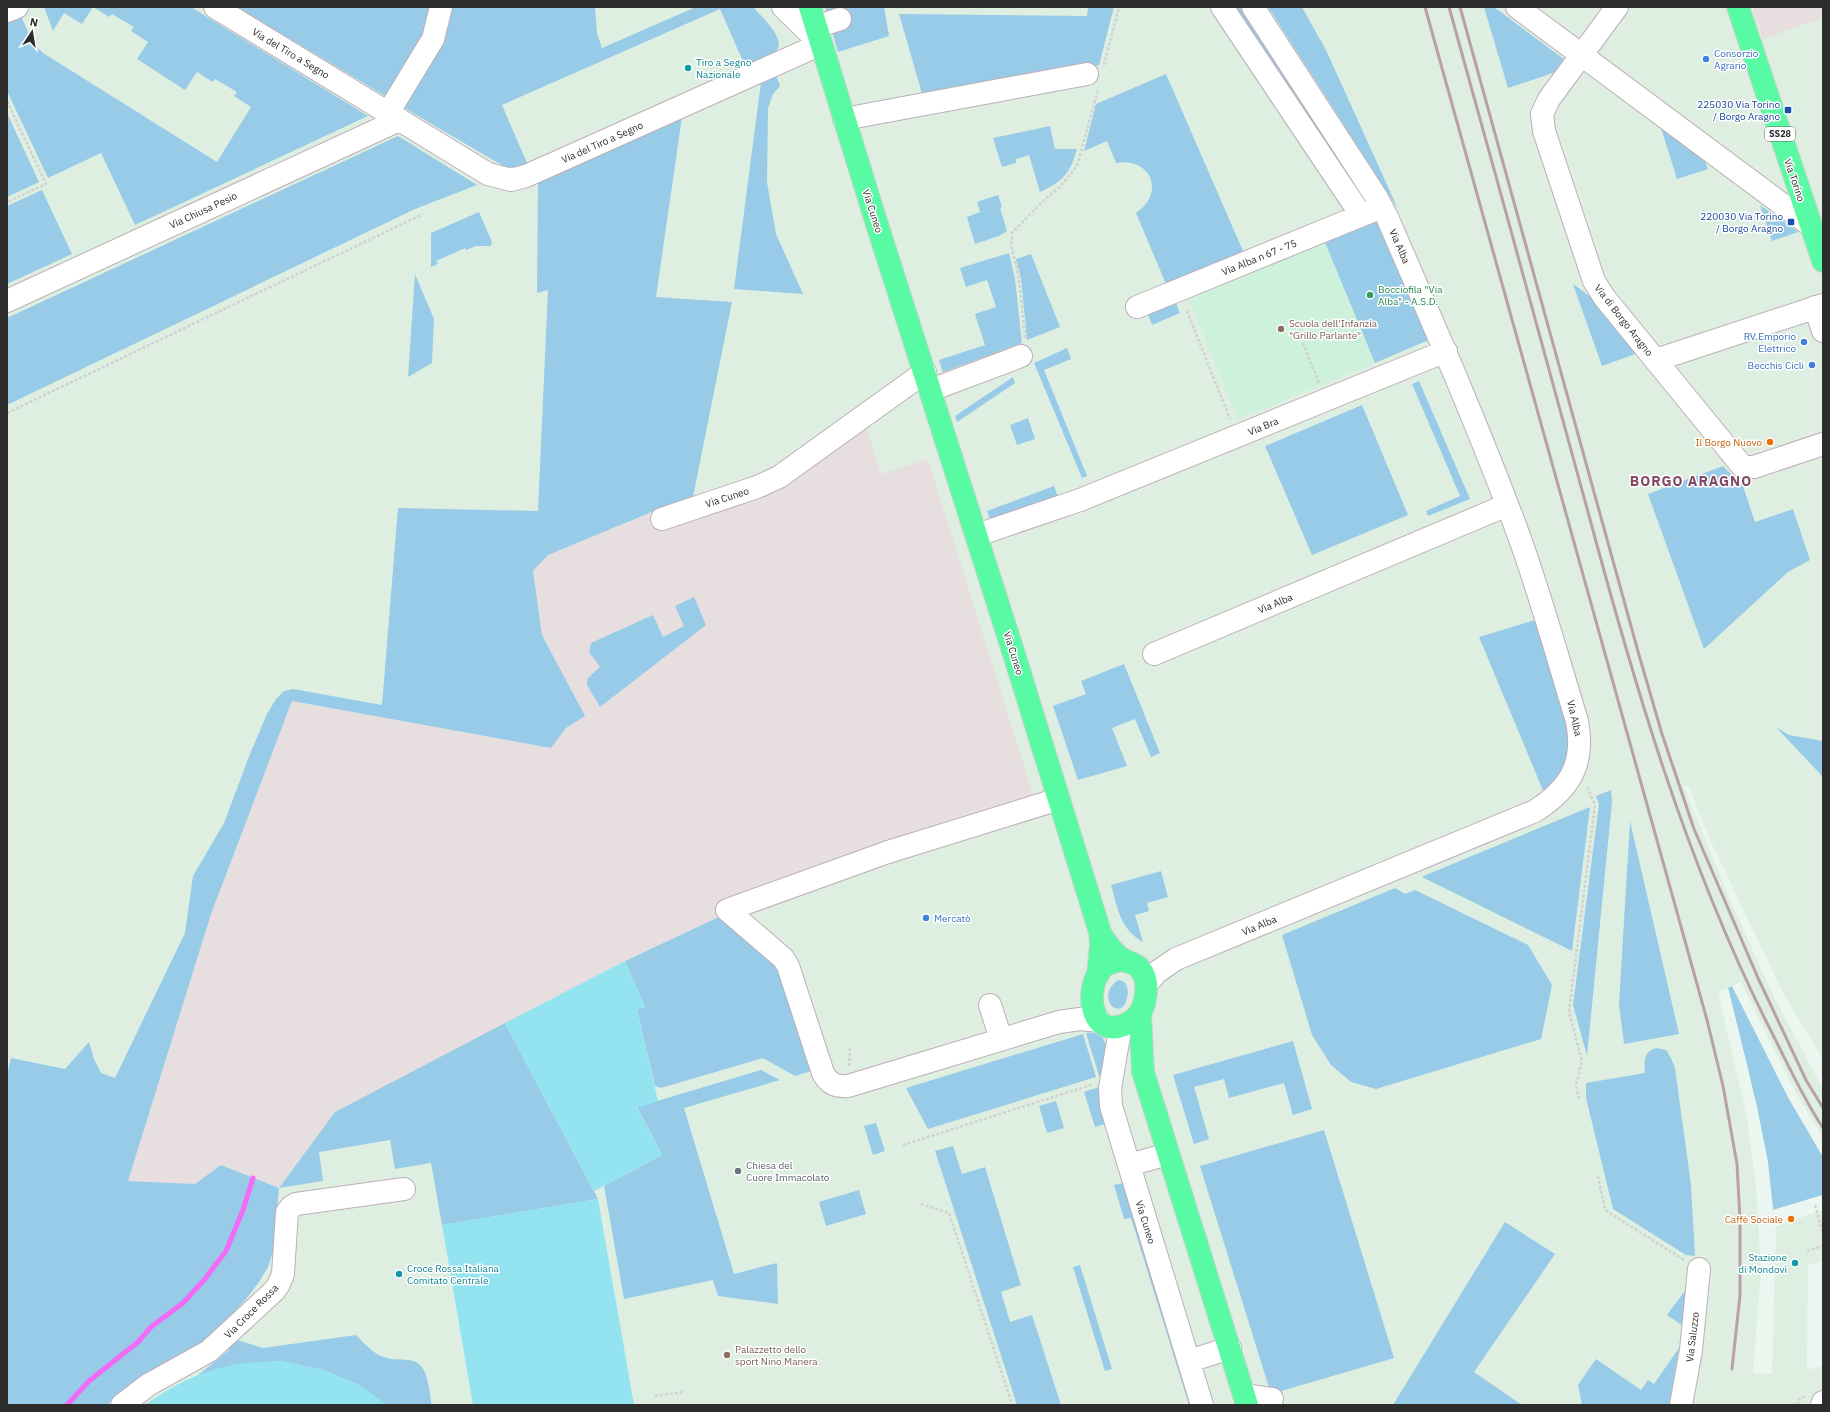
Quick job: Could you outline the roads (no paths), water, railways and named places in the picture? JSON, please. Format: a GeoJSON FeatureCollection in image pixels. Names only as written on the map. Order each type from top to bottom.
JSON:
{"type":"FeatureCollection","features":[{"type":"Feature","properties":{"kind":"main road","name":"Via Torino"},"geometry":{"type":"LineString","coordinates":[[1738,7],[1823,261]]}},
{"type":"Feature","properties":{"kind":"main road","name":"Via Cuneo"},"geometry":{"type":"LineString","coordinates":[[816,26],[844,119],[977,535],[1101,936],[1098,975],[1091,999],[1095,1014],[1110,1028],[1143,1072]]}},
{"type":"Feature","properties":{"kind":"main road","name":"Via Cuneo"},"geometry":{"type":"LineString","coordinates":[[1101,936],[1128,961],[1140,968],[1146,985],[1144,1004],[1140,1014],[1143,1072],[1246,1400]]}},
{"type":"Feature","properties":{"kind":"main road"},"geometry":{"type":"LineString","coordinates":[[1098,975],[1104,966],[1110,962],[1128,961]]}},
{"type":"Feature","properties":{"kind":"main road"},"geometry":{"type":"LineString","coordinates":[[1110,1028],[1131,1023],[1140,1014]]}},
{"type":"Feature","properties":{"kind":"street"},"geometry":{"type":"LineString","coordinates":[[7,11],[17,7]]}},
{"type":"Feature","properties":{"kind":"street","name":"Via del Tiro a Segno"},"geometry":{"type":"LineString","coordinates":[[215,7],[488,174],[503,179],[518,179],[816,26],[840,19]]}},
{"type":"Feature","properties":{"kind":"street"},"geometry":{"type":"LineString","coordinates":[[394,116],[433,39],[441,7]]}},
{"type":"Feature","properties":{"kind":"street"},"geometry":{"type":"LineString","coordinates":[[783,7],[816,26]]}},
{"type":"Feature","properties":{"kind":"street"},"geometry":{"type":"LineString","coordinates":[[1222,7],[1361,215]]}},
{"type":"Feature","properties":{"kind":"street","name":"Via Alba"},"geometry":{"type":"LineString","coordinates":[[1146,985],[1156,972],[1176,959],[1360,874],[1535,811],[1556,795],[1565,785],[1577,763],[1580,750],[1580,736],[1577,721],[1536,584],[1446,351],[1382,207],[1253,7]]}},
{"type":"Feature","properties":{"kind":"street"},"geometry":{"type":"LineString","coordinates":[[1517,7],[1810,225]]}},
{"type":"Feature","properties":{"kind":"street","name":"Via di Borgo Aragno"},"geometry":{"type":"LineString","coordinates":[[1617,7],[1545,105],[1542,114],[1544,131],[1594,281],[1604,298],[1739,463],[1746,468],[1754,467],[1823,444]]}},
{"type":"Feature","properties":{"kind":"street"},"geometry":{"type":"LineString","coordinates":[[844,119],[1096,76]]}},
{"type":"Feature","properties":{"kind":"street","name":"Via Chiusa Pesio"},"geometry":{"type":"LineString","coordinates":[[7,301],[394,116]]}},
{"type":"Feature","properties":{"kind":"street","name":"Via Alba n 67 - 75"},"geometry":{"type":"LineString","coordinates":[[1137,307],[1382,207]]}},
{"type":"Feature","properties":{"kind":"street"},"geometry":{"type":"LineString","coordinates":[[1656,360],[1819,306],[1823,331]]}},
{"type":"Feature","properties":{"kind":"street","name":"Via Bra"},"geometry":{"type":"LineString","coordinates":[[977,535],[1080,500],[1446,351]]}},
{"type":"Feature","properties":{"kind":"street"},"geometry":{"type":"LineString","coordinates":[[928,381],[1021,356]]}},
{"type":"Feature","properties":{"kind":"street","name":"Via Cuneo"},"geometry":{"type":"LineString","coordinates":[[662,519],[757,487],[779,477],[928,381]]}},
{"type":"Feature","properties":{"kind":"street","name":"Via Alba"},"geometry":{"type":"LineString","coordinates":[[1154,654],[1507,506]]}},
{"type":"Feature","properties":{"kind":"street"},"geometry":{"type":"LineString","coordinates":[[1059,799],[888,852],[727,910],[786,962],[826,1078],[835,1085],[848,1086],[1059,1022],[1080,1019],[1110,1028]]}},
{"type":"Feature","properties":{"kind":"street","name":"Via Alba"},"geometry":{"type":"LineString","coordinates":[[1128,961],[1146,965],[1176,959]]}},
{"type":"Feature","properties":{"kind":"street"},"geometry":{"type":"LineString","coordinates":[[1059,1022],[1078,1011],[1091,999]]}},
{"type":"Feature","properties":{"kind":"street"},"geometry":{"type":"LineString","coordinates":[[990,1005],[1001,1039]]}},
{"type":"Feature","properties":{"kind":"street","name":"Via Cuneo"},"geometry":{"type":"LineString","coordinates":[[1110,1028],[1111,1106],[1202,1405]]}},
{"type":"Feature","properties":{"kind":"street"},"geometry":{"type":"LineString","coordinates":[[1129,1166],[1168,1154]]}},
{"type":"Feature","properties":{"kind":"street","name":"Via Croce Rossa"},"geometry":{"type":"LineString","coordinates":[[122,1405],[148,1385],[210,1351],[274,1291],[283,1274],[287,1212],[291,1207],[296,1204],[404,1189]]}},
{"type":"Feature","properties":{"kind":"street","name":"Via Saluzzo"},"geometry":{"type":"LineString","coordinates":[[1681,1405],[1691,1350],[1699,1271]]}},
{"type":"Feature","properties":{"kind":"street"},"geometry":{"type":"LineString","coordinates":[[1189,1361],[1230,1348]]}},
{"type":"Feature","properties":{"kind":"street"},"geometry":{"type":"LineString","coordinates":[[1246,1400],[1272,1399]]}},
{"type":"Feature","properties":{"kind":"waterway"},"geometry":{"type":"LineString","coordinates":[[67,1405],[89,1381],[138,1342],[151,1327],[183,1303],[204,1280],[226,1251],[243,1210],[253,1178]]}},
{"type":"Feature","properties":{"kind":"railway"},"geometry":{"type":"LineString","coordinates":[[1425,7],[1707,1020],[1723,1086],[1737,1164],[1740,1220],[1740,1295],[1732,1369]]}},
{"type":"Feature","properties":{"kind":"railway"},"geometry":{"type":"LineString","coordinates":[[1449,7],[1624,643],[1665,772],[1711,899],[1738,962],[1794,1076],[1823,1128]]}},
{"type":"Feature","properties":{"kind":"railway"},"geometry":{"type":"LineString","coordinates":[[1460,7],[1662,734],[1694,829],[1758,978],[1806,1080],[1823,1108]]}},
{"type":"Feature","properties":{"kind":"place","name":"Consorzio Agrario"},"geometry":{"type":"Point","coordinates":[1706,59]}},
{"type":"Feature","properties":{"kind":"place","name":"Tiro a Segno Nazionale"},"geometry":{"type":"Point","coordinates":[688,68]}},
{"type":"Feature","properties":{"kind":"place","name":"225030 Via Torino / Borgo Aragno"},"geometry":{"type":"Point","coordinates":[1788,110]}},
{"type":"Feature","properties":{"kind":"place","name":"220030 Via Torino / Borgo Aragno"},"geometry":{"type":"Point","coordinates":[1791,222]}},
{"type":"Feature","properties":{"kind":"place","name":"Bocciofila \"Via Alba\" - A.S.D."},"geometry":{"type":"Point","coordinates":[1370,295]}},
{"type":"Feature","properties":{"kind":"place","name":"Scuola dell'Infanzia \"Grillo Parlante\""},"geometry":{"type":"Point","coordinates":[1281,329]}},
{"type":"Feature","properties":{"kind":"place","name":"RV Emporio Elettrico"},"geometry":{"type":"Point","coordinates":[1804,342]}},
{"type":"Feature","properties":{"kind":"place","name":"Becchis Cicli"},"geometry":{"type":"Point","coordinates":[1812,365]}},
{"type":"Feature","properties":{"kind":"place","name":"Il Borgo Nuovo"},"geometry":{"type":"Point","coordinates":[1770,442]}},
{"type":"Feature","properties":{"kind":"place","name":"Mercatò"},"geometry":{"type":"Point","coordinates":[926,918]}},
{"type":"Feature","properties":{"kind":"place","name":"Chiesa del Cuore Immacolato"},"geometry":{"type":"Point","coordinates":[738,1171]}},
{"type":"Feature","properties":{"kind":"place","name":"Caffè Sociale"},"geometry":{"type":"Point","coordinates":[1791,1219]}},
{"type":"Feature","properties":{"kind":"place","name":"Stazione di Mondovì"},"geometry":{"type":"Point","coordinates":[1795,1263]}},
{"type":"Feature","properties":{"kind":"place","name":"Croce Rossa Italiana Comitato Centrale"},"geometry":{"type":"Point","coordinates":[399,1274]}},
{"type":"Feature","properties":{"kind":"place","name":"Palazzetto dello sport Nino Manera"},"geometry":{"type":"Point","coordinates":[727,1355]}},
{"type":"Feature","properties":{"kind":"district","name":"BORGO ARAGNO"},"geometry":{"type":"Point","coordinates":[1691,481]}}]}
